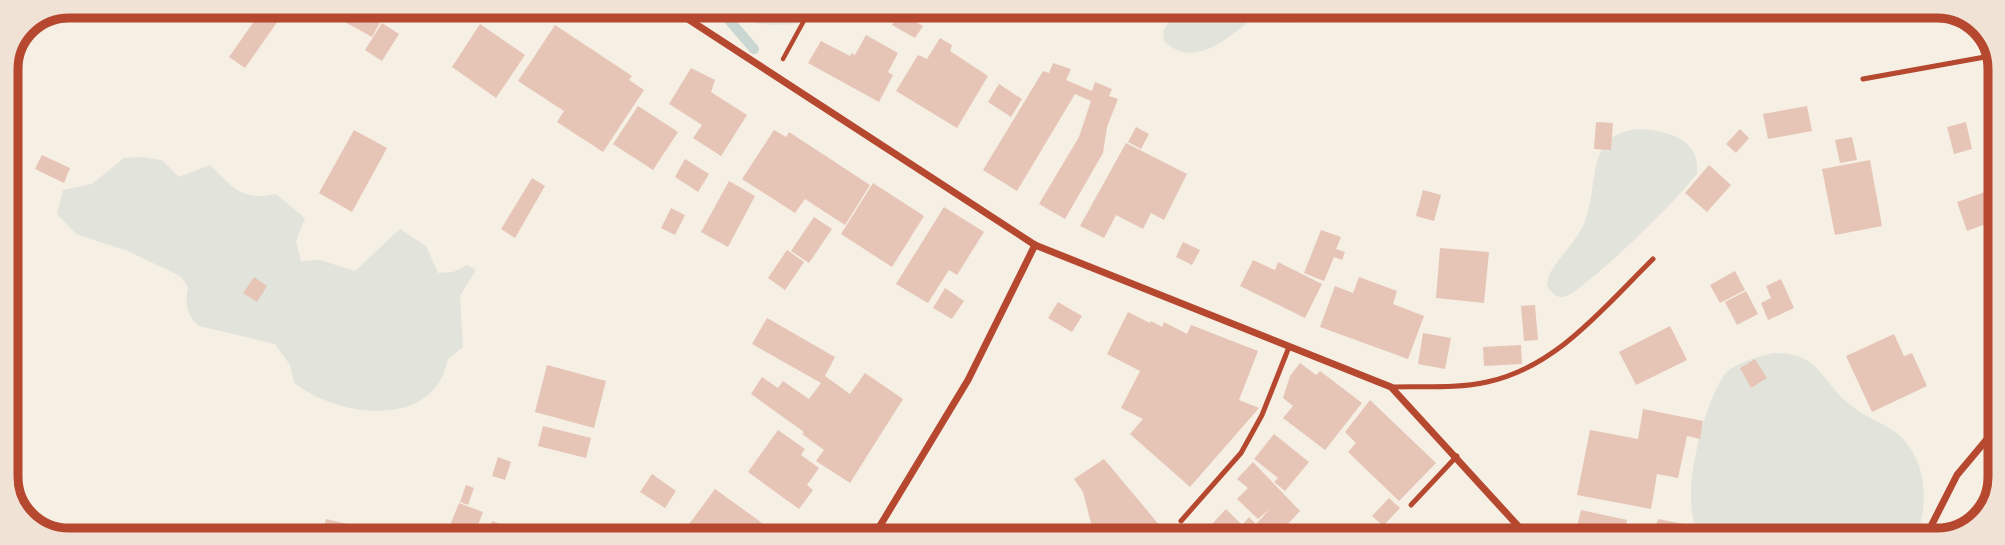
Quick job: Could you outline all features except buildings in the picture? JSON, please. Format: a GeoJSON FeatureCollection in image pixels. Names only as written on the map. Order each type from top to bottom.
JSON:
{"type":"FeatureCollection","features":[{"type":"Feature","properties":{"kind":"street"},"geometry":{"type":"LineString","coordinates":[[686,18],[1035,245],[1391,387],[1520,528]]}},
{"type":"Feature","properties":{"kind":"street"},"geometry":{"type":"LineString","coordinates":[[879,528],[968,380],[1035,245]]}},
{"type":"Feature","properties":{"kind":"street"},"geometry":{"type":"LineString","coordinates":[[1930,528],[1957,475],[1988,438]]}},
{"type":"Feature","properties":{"kind":"lane"},"geometry":{"type":"LineString","coordinates":[[1863,79],[1986,57]]}},
{"type":"Feature","properties":{"kind":"lane"},"geometry":{"type":"LineString","coordinates":[[1391,387],[1486,383],[1530,368],[1565,345],[1653,259]]}},
{"type":"Feature","properties":{"kind":"lane"},"geometry":{"type":"LineString","coordinates":[[1181,521],[1241,453],[1262,415],[1289,347]]}},
{"type":"Feature","properties":{"kind":"lane"},"geometry":{"type":"LineString","coordinates":[[1411,505],[1457,456]]}},
{"type":"Feature","properties":{"kind":"path"},"geometry":{"type":"LineString","coordinates":[[774,75],[805,18]]}},
{"type":"Feature","properties":{"kind":"shaded area"},"geometry":{"type":"Polygon","coordinates":[[[734,18],[818,18],[775,25],[734,18]]]}},
{"type":"Feature","properties":{"kind":"shaded area"},"geometry":{"type":"Polygon","coordinates":[[[1172,18],[1253,18],[1222,42],[1199,52],[1175,49],[1164,41],[1163,31],[1172,18]]]}},
{"type":"Feature","properties":{"kind":"shaded area"},"geometry":{"type":"Polygon","coordinates":[[[1253,18],[1313,18],[1302,22],[1253,18]]]}},
{"type":"Feature","properties":{"kind":"shaded area"},"geometry":{"type":"Polygon","coordinates":[[[1640,129],[1671,135],[1687,144],[1697,161],[1697,173],[1633,241],[1590,280],[1563,297],[1555,295],[1547,285],[1549,275],[1585,221],[1602,150],[1610,140],[1622,133],[1640,129]]]}},
{"type":"Feature","properties":{"kind":"shaded area"},"geometry":{"type":"Polygon","coordinates":[[[124,158],[162,160],[179,177],[210,165],[239,191],[255,196],[276,194],[305,218],[296,241],[301,261],[320,260],[355,271],[400,229],[426,246],[438,273],[453,272],[467,265],[476,270],[460,296],[463,347],[448,359],[439,382],[424,398],[405,407],[382,411],[358,409],[313,395],[294,383],[290,365],[275,344],[199,326],[189,313],[188,287],[180,276],[128,251],[76,234],[57,214],[63,190],[92,184],[124,158]]]}},
{"type":"Feature","properties":{"kind":"shaded area"},"geometry":{"type":"Polygon","coordinates":[[[1774,353],[1801,357],[1818,369],[1849,404],[1899,435],[1916,458],[1923,484],[1924,499],[1920,528],[1698,528],[1691,502],[1692,479],[1702,429],[1709,406],[1725,374],[1748,360],[1774,353]]]}},
{"type":"Feature","properties":{"kind":"waterway"},"geometry":{"type":"LineString","coordinates":[[730,18],[754,49]]}}]}
